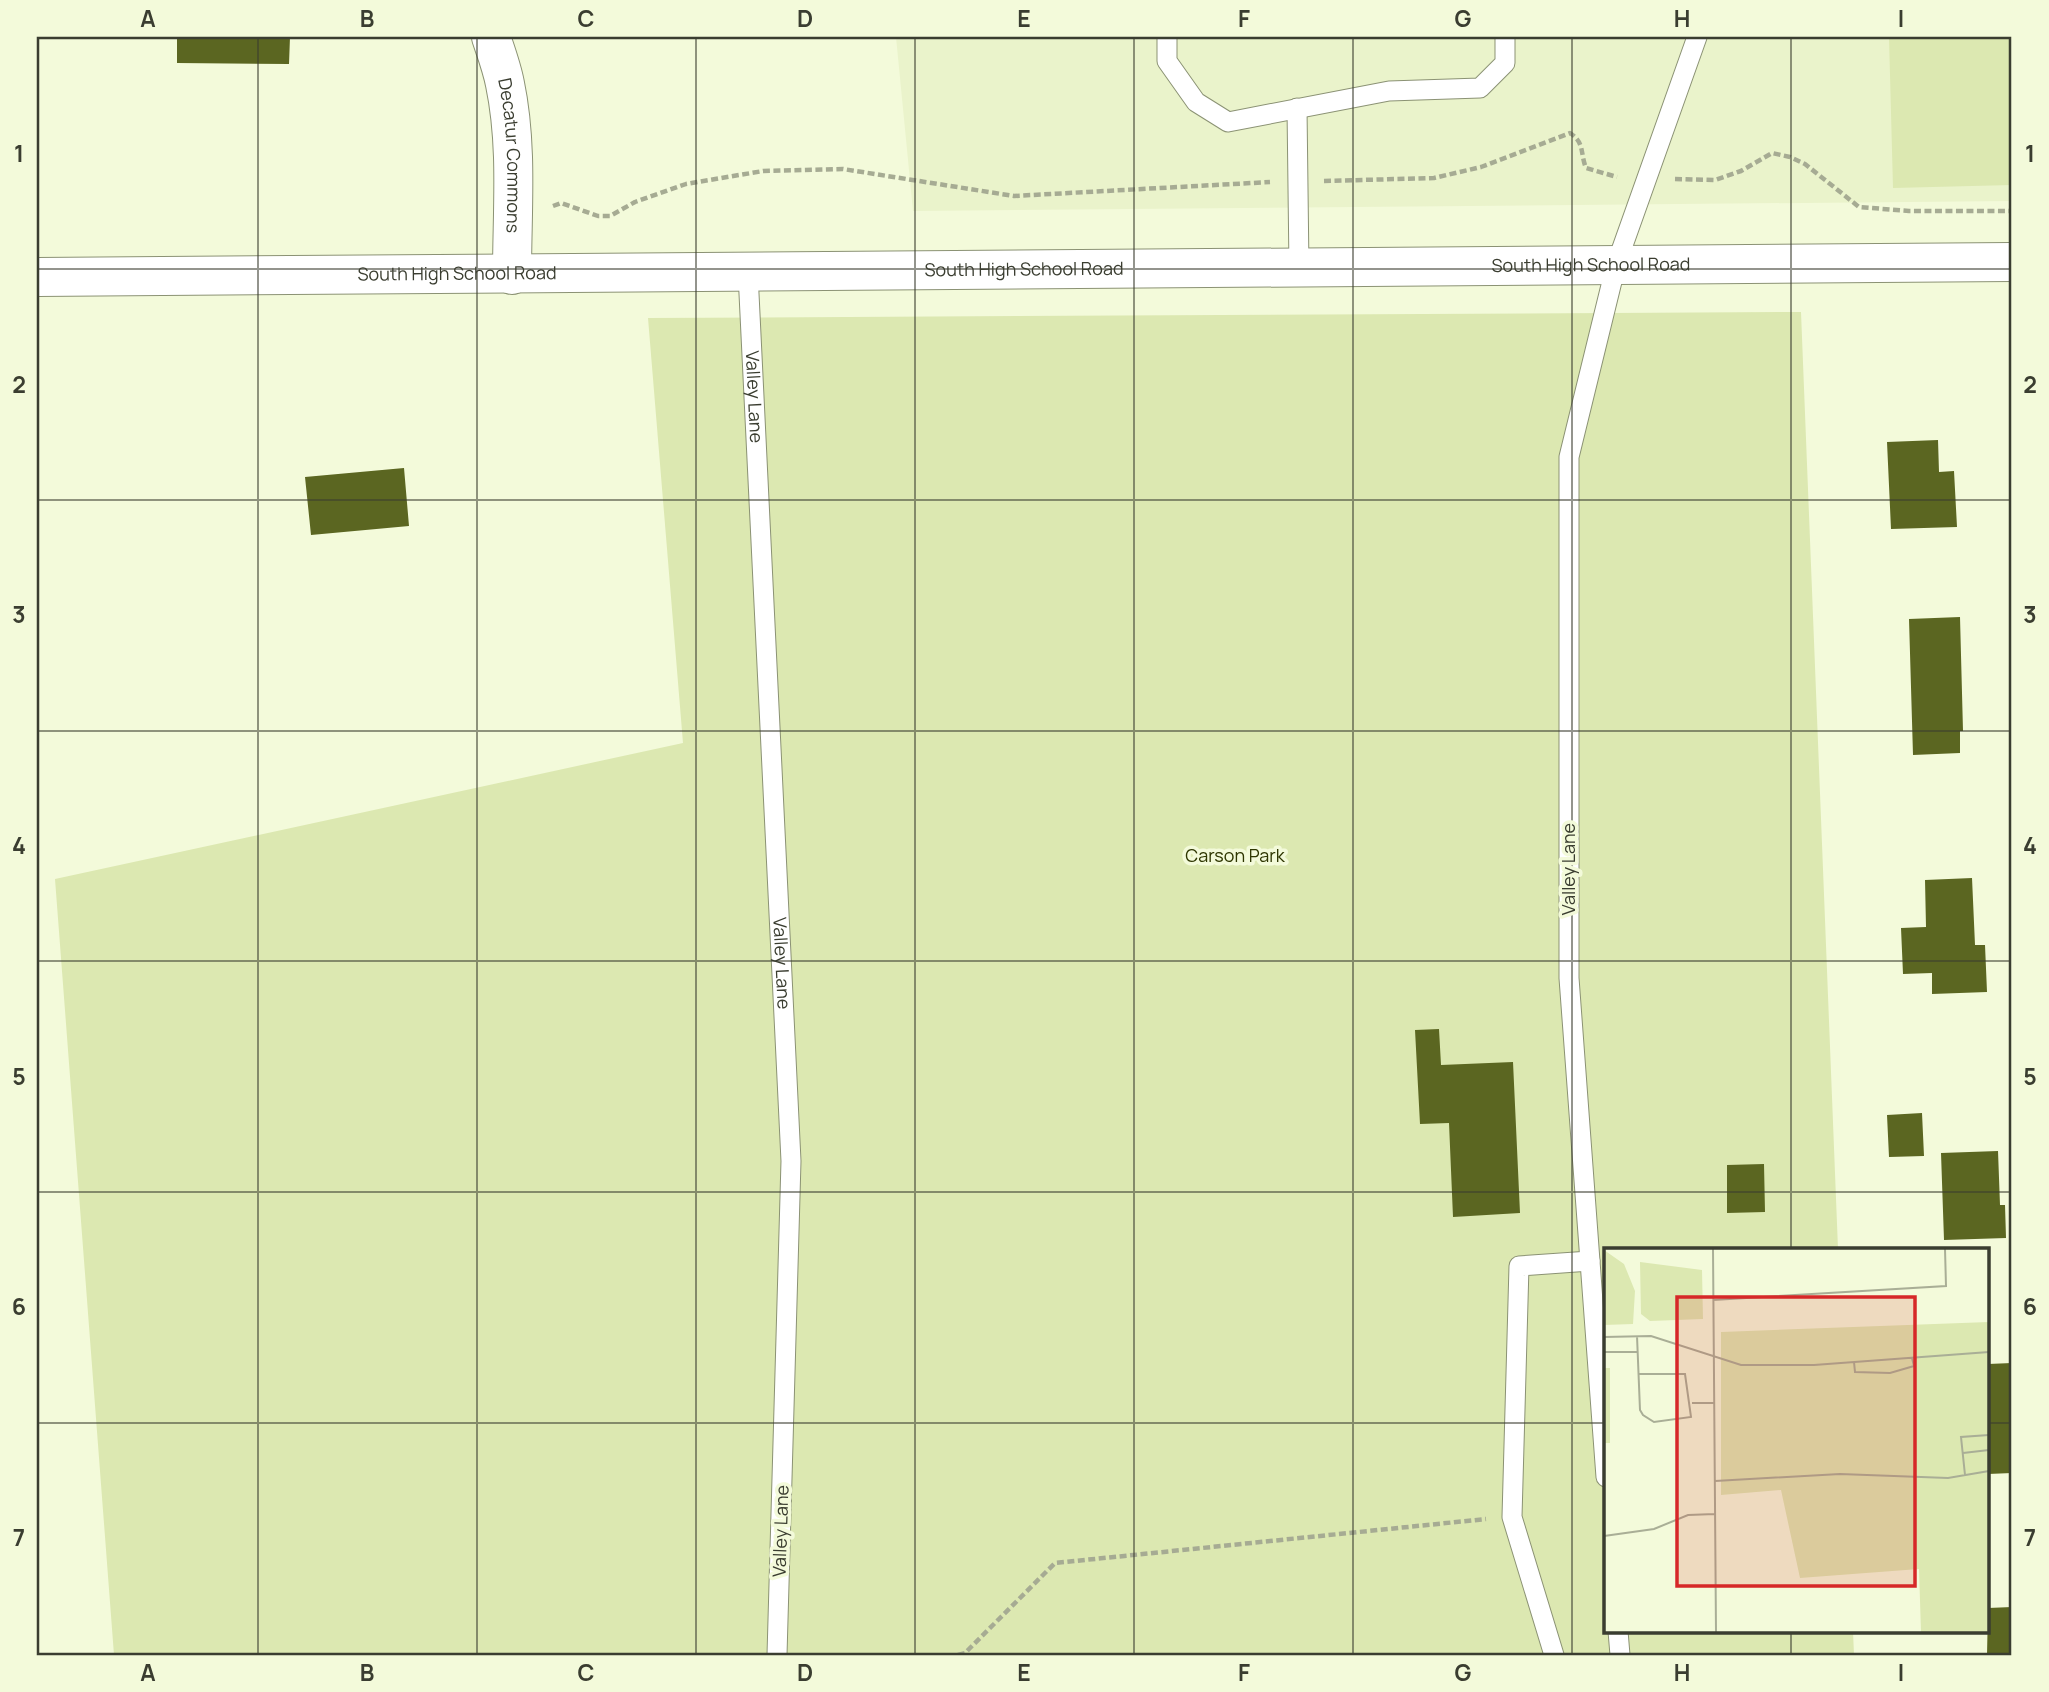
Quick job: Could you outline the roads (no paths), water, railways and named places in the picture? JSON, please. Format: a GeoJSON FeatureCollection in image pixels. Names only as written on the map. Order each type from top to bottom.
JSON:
{"type":"FeatureCollection","features":[{"type":"Feature","properties":{"kind":"main road","name":"Decatur Commons"},"geometry":{"type":"LineString","coordinates":[[491,37],[505,82],[510,117],[513,153],[512,275]]}},
{"type":"Feature","properties":{"kind":"main road","name":"South High School Road"},"geometry":{"type":"LineString","coordinates":[[37,277],[2012,262]]}},
{"type":"Feature","properties":{"kind":"lane"},"geometry":{"type":"LineString","coordinates":[[1167,37],[1167,61],[1196,102],[1228,122],[1389,91],[1480,88],[1505,62],[1505,37]]}},
{"type":"Feature","properties":{"kind":"lane","name":"Valley Lane"},"geometry":{"type":"LineString","coordinates":[[1604,1450],[1569,978],[1569,457],[1616,265],[1698,37]]}},
{"type":"Feature","properties":{"kind":"lane"},"geometry":{"type":"LineString","coordinates":[[1297,108],[1299,268]]}},
{"type":"Feature","properties":{"kind":"lane","name":"Valley Lane"},"geometry":{"type":"LineString","coordinates":[[748,273],[791,1161],[777,1655]]}},
{"type":"Feature","properties":{"kind":"lane"},"geometry":{"type":"LineString","coordinates":[[1554,1655],[1512,1517],[1519,1266],[1590,1261]]}},
{"type":"Feature","properties":{"kind":"lane"},"geometry":{"type":"LineString","coordinates":[[1618,1632],[1620,1655]]}},
{"type":"Feature","properties":{"kind":"park label","name":"Carson Park"},"geometry":{"type":"Point","coordinates":[1235,856]}}]}
